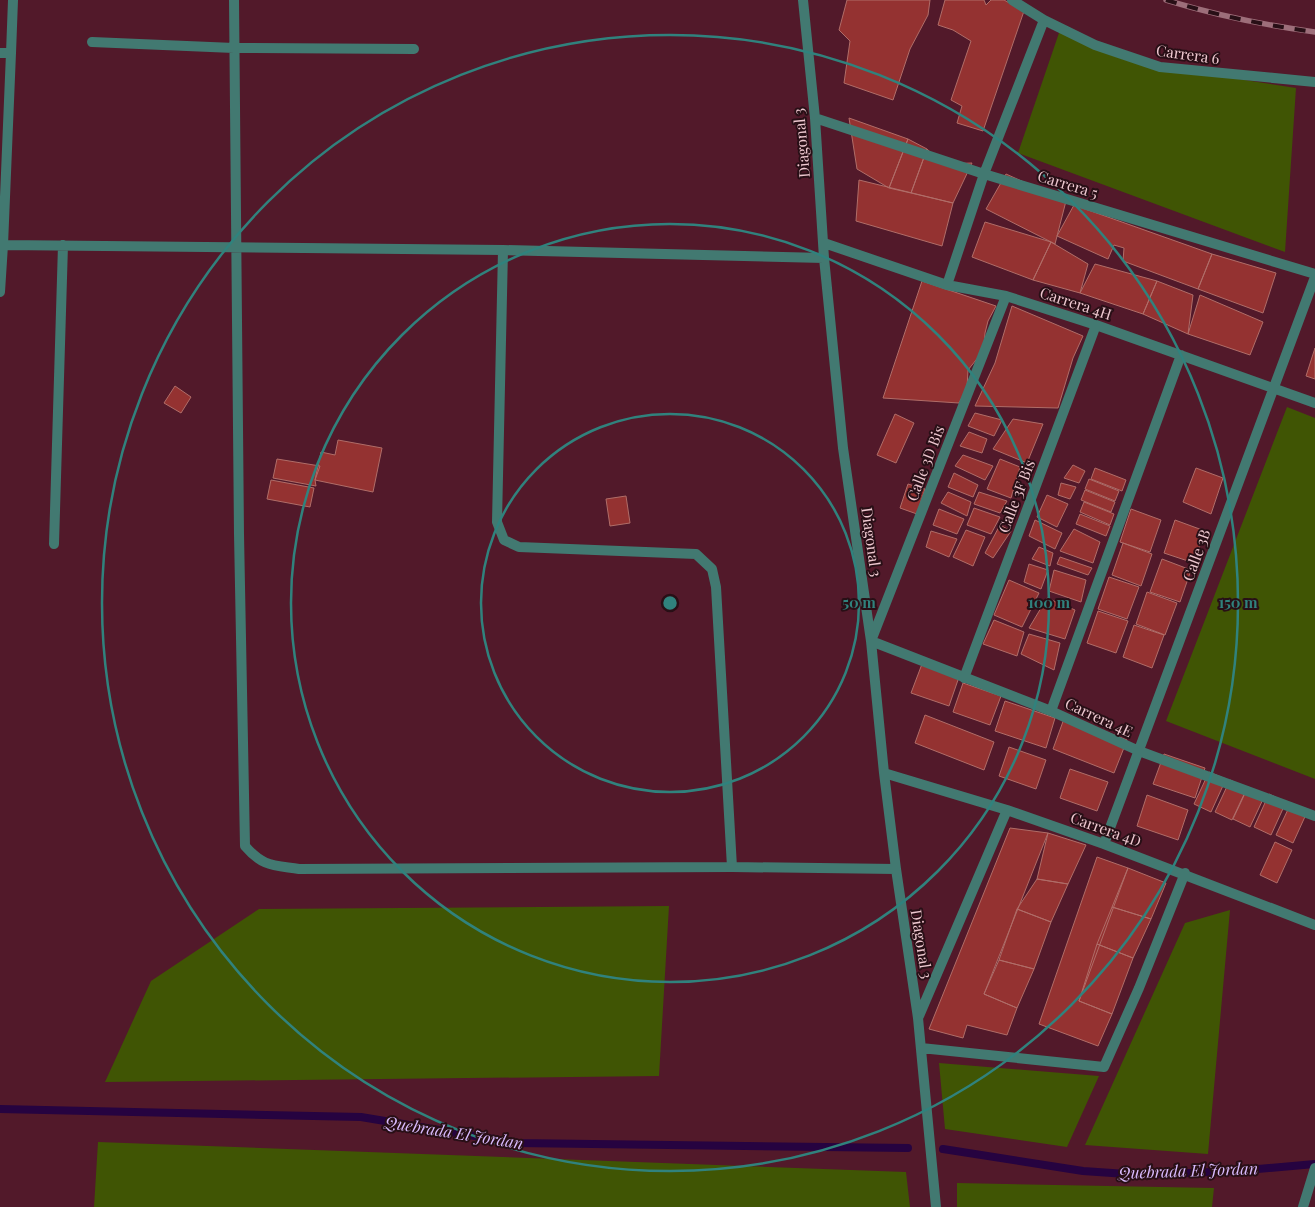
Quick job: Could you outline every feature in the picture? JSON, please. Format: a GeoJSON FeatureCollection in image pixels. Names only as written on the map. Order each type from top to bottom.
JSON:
{"type":"FeatureCollection","features":[{"type":"Feature","properties":{"kind":"street"},"geometry":{"type":"LineString","coordinates":[[0,292],[3,245],[5,53],[13,0]]}},
{"type":"Feature","properties":{"kind":"street"},"geometry":{"type":"LineString","coordinates":[[234,0],[244,846],[255,858],[265,864],[299,869],[732,867],[896,869]]}},
{"type":"Feature","properties":{"kind":"street","name":"Diagonal 3"},"geometry":{"type":"LineString","coordinates":[[803,0],[815,118],[824,258],[843,448],[871,641],[884,773],[918,1018],[936,1207]]}},
{"type":"Feature","properties":{"kind":"street","name":"Carrera 6"},"geometry":{"type":"LineString","coordinates":[[1012,0],[1044,20],[1095,45],[1160,67],[1315,82]]}},
{"type":"Feature","properties":{"kind":"street"},"geometry":{"type":"LineString","coordinates":[[947,285],[984,174],[1044,20]]}},
{"type":"Feature","properties":{"kind":"street"},"geometry":{"type":"LineString","coordinates":[[92,42],[234,48],[414,49]]}},
{"type":"Feature","properties":{"kind":"street","name":"Carrera 5"},"geometry":{"type":"LineString","coordinates":[[815,118],[984,174],[1315,276]]}},
{"type":"Feature","properties":{"kind":"street","name":"Carrera 4H"},"geometry":{"type":"LineString","coordinates":[[824,243],[947,285],[1006,296],[1096,325],[1315,403]]}},
{"type":"Feature","properties":{"kind":"street"},"geometry":{"type":"LineString","coordinates":[[3,245],[503,250],[824,258]]}},
{"type":"Feature","properties":{"kind":"street"},"geometry":{"type":"LineString","coordinates":[[54,544],[64,245]]}},
{"type":"Feature","properties":{"kind":"street"},"geometry":{"type":"LineString","coordinates":[[503,250],[497,522],[504,540],[519,547],[696,554],[712,569],[716,587],[732,867]]}},
{"type":"Feature","properties":{"kind":"street","name":"Calle 3B"},"geometry":{"type":"LineString","coordinates":[[1104,844],[1315,276]]}},
{"type":"Feature","properties":{"kind":"street","name":"Calle 3D Bis"},"geometry":{"type":"LineString","coordinates":[[871,641],[1006,296]]}},
{"type":"Feature","properties":{"kind":"street","name":"Calle 3F Bis"},"geometry":{"type":"LineString","coordinates":[[964,678],[1096,325]]}},
{"type":"Feature","properties":{"kind":"street"},"geometry":{"type":"LineString","coordinates":[[1051,711],[1182,355]]}},
{"type":"Feature","properties":{"kind":"street","name":"Carrera 4E"},"geometry":{"type":"LineString","coordinates":[[871,641],[1051,711],[1139,752],[1315,816]]}},
{"type":"Feature","properties":{"kind":"street","name":"Carrera 4D"},"geometry":{"type":"LineString","coordinates":[[884,773],[1007,810],[1185,873],[1315,924]]}},
{"type":"Feature","properties":{"kind":"street"},"geometry":{"type":"LineString","coordinates":[[918,1018],[1007,810]]}},
{"type":"Feature","properties":{"kind":"street"},"geometry":{"type":"LineString","coordinates":[[921,1048],[1104,1067],[1185,873]]}},
{"type":"Feature","properties":{"kind":"street"},"geometry":{"type":"LineString","coordinates":[[1303,1207],[1315,1168]]}},
{"type":"Feature","properties":{"kind":"green space"},"geometry":{"type":"Polygon","coordinates":[[[1061,27],[1142,64],[1296,88],[1285,252],[1018,153],[1061,27]]]}},
{"type":"Feature","properties":{"kind":"green space"},"geometry":{"type":"Polygon","coordinates":[[[1287,407],[1315,418],[1315,779],[1166,721],[1287,407]]]}},
{"type":"Feature","properties":{"kind":"green space"},"geometry":{"type":"Polygon","coordinates":[[[669,906],[659,1076],[105,1082],[151,981],[259,909],[669,906]]]}},
{"type":"Feature","properties":{"kind":"green space"},"geometry":{"type":"Polygon","coordinates":[[[1230,910],[1208,1154],[1085,1145],[1185,923],[1230,910]]]}},
{"type":"Feature","properties":{"kind":"green space"},"geometry":{"type":"Polygon","coordinates":[[[939,1063],[1099,1076],[1067,1147],[945,1129],[939,1063]]]}},
{"type":"Feature","properties":{"kind":"green space"},"geometry":{"type":"Polygon","coordinates":[[[98,1142],[906,1172],[910,1207],[94,1207],[98,1142]]]}},
{"type":"Feature","properties":{"kind":"green space"},"geometry":{"type":"Polygon","coordinates":[[[957,1183],[1214,1188],[1212,1207],[957,1207],[957,1183]]]}},
{"type":"Feature","properties":{"kind":"building"},"geometry":{"type":"Polygon","coordinates":[[[847,0],[930,0],[928,15],[910,49],[893,100],[844,83],[850,41],[839,30],[847,0]]]}},
{"type":"Feature","properties":{"kind":"building"},"geometry":{"type":"Polygon","coordinates":[[[945,0],[984,0],[986,5],[991,0],[1004,0],[1024,11],[983,131],[957,123],[962,106],[951,100],[971,41],[953,30],[938,25],[945,0]]]}},
{"type":"Feature","properties":{"kind":"building"},"geometry":{"type":"Polygon","coordinates":[[[849,118],[908,139],[889,188],[857,169],[849,118]]]}},
{"type":"Feature","properties":{"kind":"building"},"geometry":{"type":"Polygon","coordinates":[[[908,139],[927,149],[911,193],[889,188],[908,139]]]}},
{"type":"Feature","properties":{"kind":"building"},"geometry":{"type":"Polygon","coordinates":[[[927,149],[943,164],[972,163],[953,203],[911,193],[927,149]]]}},
{"type":"Feature","properties":{"kind":"building"},"geometry":{"type":"Polygon","coordinates":[[[1006,174],[1066,201],[1055,244],[986,209],[1006,174]]]}},
{"type":"Feature","properties":{"kind":"building"},"geometry":{"type":"Polygon","coordinates":[[[859,180],[953,203],[942,246],[856,221],[859,180]]]}},
{"type":"Feature","properties":{"kind":"building"},"geometry":{"type":"Polygon","coordinates":[[[1074,205],[1212,254],[1198,289],[1123,261],[1124,248],[1114,245],[1108,259],[1057,236],[1074,205]]]}},
{"type":"Feature","properties":{"kind":"building"},"geometry":{"type":"Polygon","coordinates":[[[985,222],[1051,242],[1033,280],[972,257],[985,222]]]}},
{"type":"Feature","properties":{"kind":"building"},"geometry":{"type":"Polygon","coordinates":[[[1051,242],[1088,264],[1080,293],[1033,280],[1051,242]]]}},
{"type":"Feature","properties":{"kind":"building"},"geometry":{"type":"Polygon","coordinates":[[[1212,254],[1276,273],[1263,313],[1198,289],[1212,254]]]}},
{"type":"Feature","properties":{"kind":"building"},"geometry":{"type":"Polygon","coordinates":[[[1095,264],[1157,281],[1143,314],[1080,293],[1095,264]]]}},
{"type":"Feature","properties":{"kind":"building"},"geometry":{"type":"Polygon","coordinates":[[[922,281],[996,306],[988,321],[984,350],[968,370],[967,388],[959,403],[883,398],[922,281]]]}},
{"type":"Feature","properties":{"kind":"building"},"geometry":{"type":"Polygon","coordinates":[[[1157,281],[1193,295],[1188,334],[1143,314],[1157,281]]]}},
{"type":"Feature","properties":{"kind":"building"},"geometry":{"type":"Polygon","coordinates":[[[1200,295],[1263,322],[1250,355],[1188,334],[1200,295]]]}},
{"type":"Feature","properties":{"kind":"building"},"geometry":{"type":"Polygon","coordinates":[[[1012,306],[1083,336],[1073,358],[1058,408],[975,406],[995,363],[1012,306]]]}},
{"type":"Feature","properties":{"kind":"building"},"geometry":{"type":"Polygon","coordinates":[[[1315,348],[1315,379],[1306,376],[1315,348]]]}},
{"type":"Feature","properties":{"kind":"building"},"geometry":{"type":"Polygon","coordinates":[[[175,386],[191,397],[181,413],[164,403],[175,386]]]}},
{"type":"Feature","properties":{"kind":"building"},"geometry":{"type":"Polygon","coordinates":[[[975,413],[1002,420],[994,436],[968,426],[975,413]]]}},
{"type":"Feature","properties":{"kind":"building"},"geometry":{"type":"Polygon","coordinates":[[[895,414],[914,423],[896,463],[877,455],[895,414]]]}},
{"type":"Feature","properties":{"kind":"building"},"geometry":{"type":"Polygon","coordinates":[[[1013,419],[1043,424],[1027,463],[993,449],[1013,419]]]}},
{"type":"Feature","properties":{"kind":"building"},"geometry":{"type":"Polygon","coordinates":[[[969,432],[987,439],[982,453],[960,446],[969,432]]]}},
{"type":"Feature","properties":{"kind":"building"},"geometry":{"type":"Polygon","coordinates":[[[338,440],[382,448],[373,492],[315,480],[321,452],[335,455],[338,440]]]}},
{"type":"Feature","properties":{"kind":"building"},"geometry":{"type":"Polygon","coordinates":[[[963,455],[993,466],[985,480],[955,466],[963,455]]]}},
{"type":"Feature","properties":{"kind":"building"},"geometry":{"type":"Polygon","coordinates":[[[277,459],[320,466],[315,480],[316,486],[273,478],[277,459]]]}},
{"type":"Feature","properties":{"kind":"building"},"geometry":{"type":"Polygon","coordinates":[[[1000,459],[1020,467],[1011,498],[987,489],[1000,459]]]}},
{"type":"Feature","properties":{"kind":"building"},"geometry":{"type":"Polygon","coordinates":[[[1073,465],[1085,471],[1079,483],[1064,478],[1073,465]]]}},
{"type":"Feature","properties":{"kind":"building"},"geometry":{"type":"Polygon","coordinates":[[[1095,468],[1126,480],[1122,491],[1091,479],[1095,468]]]}},
{"type":"Feature","properties":{"kind":"building"},"geometry":{"type":"Polygon","coordinates":[[[1196,468],[1223,478],[1211,514],[1183,502],[1196,468]]]}},
{"type":"Feature","properties":{"kind":"building"},"geometry":{"type":"Polygon","coordinates":[[[954,473],[978,485],[973,497],[948,487],[954,473]]]}},
{"type":"Feature","properties":{"kind":"building"},"geometry":{"type":"Polygon","coordinates":[[[1089,479],[1119,491],[1115,501],[1085,489],[1089,479]]]}},
{"type":"Feature","properties":{"kind":"building"},"geometry":{"type":"Polygon","coordinates":[[[271,480],[314,488],[310,507],[267,499],[271,480]]]}},
{"type":"Feature","properties":{"kind":"building"},"geometry":{"type":"Polygon","coordinates":[[[1061,483],[1076,487],[1070,499],[1058,495],[1061,483]]]}},
{"type":"Feature","properties":{"kind":"building"},"geometry":{"type":"Polygon","coordinates":[[[908,484],[925,489],[917,514],[900,508],[908,484]]]}},
{"type":"Feature","properties":{"kind":"building"},"geometry":{"type":"Polygon","coordinates":[[[1085,490],[1115,502],[1111,512],[1081,500],[1085,490]]]}},
{"type":"Feature","properties":{"kind":"building"},"geometry":{"type":"Polygon","coordinates":[[[948,492],[971,502],[967,516],[941,503],[948,492]]]}},
{"type":"Feature","properties":{"kind":"building"},"geometry":{"type":"Polygon","coordinates":[[[979,492],[1007,501],[1000,513],[974,504],[979,492]]]}},
{"type":"Feature","properties":{"kind":"building"},"geometry":{"type":"Polygon","coordinates":[[[1047,495],[1068,504],[1057,527],[1037,517],[1047,495]]]}},
{"type":"Feature","properties":{"kind":"building"},"geometry":{"type":"Polygon","coordinates":[[[626,496],[630,523],[610,526],[606,499],[626,496]]]}},
{"type":"Feature","properties":{"kind":"building"},"geometry":{"type":"Polygon","coordinates":[[[1084,502],[1114,514],[1110,525],[1080,512],[1084,502]]]}},
{"type":"Feature","properties":{"kind":"building"},"geometry":{"type":"Polygon","coordinates":[[[974,508],[1000,517],[991,534],[967,525],[974,508]]]}},
{"type":"Feature","properties":{"kind":"building"},"geometry":{"type":"Polygon","coordinates":[[[939,509],[964,519],[957,534],[933,525],[939,509]]]}},
{"type":"Feature","properties":{"kind":"building"},"geometry":{"type":"Polygon","coordinates":[[[1131,509],[1161,520],[1150,552],[1120,542],[1131,509]]]}},
{"type":"Feature","properties":{"kind":"building"},"geometry":{"type":"Polygon","coordinates":[[[1080,514],[1110,526],[1106,536],[1076,524],[1080,514]]]}},
{"type":"Feature","properties":{"kind":"building"},"geometry":{"type":"Polygon","coordinates":[[[1035,520],[1062,533],[1055,549],[1029,536],[1035,520]]]}},
{"type":"Feature","properties":{"kind":"building"},"geometry":{"type":"Polygon","coordinates":[[[1175,520],[1205,531],[1194,563],[1164,553],[1175,520]]]}},
{"type":"Feature","properties":{"kind":"building"},"geometry":{"type":"Polygon","coordinates":[[[1000,525],[1011,531],[993,558],[985,553],[1000,525]]]}},
{"type":"Feature","properties":{"kind":"building"},"geometry":{"type":"Polygon","coordinates":[[[1074,529],[1100,542],[1093,563],[1060,551],[1074,529]]]}},
{"type":"Feature","properties":{"kind":"building"},"geometry":{"type":"Polygon","coordinates":[[[966,530],[985,537],[973,566],[953,557],[966,530]]]}},
{"type":"Feature","properties":{"kind":"building"},"geometry":{"type":"Polygon","coordinates":[[[931,531],[957,539],[949,557],[926,547],[931,531]]]}},
{"type":"Feature","properties":{"kind":"building"},"geometry":{"type":"Polygon","coordinates":[[[1123,543],[1152,554],[1141,586],[1112,575],[1123,543]]]}},
{"type":"Feature","properties":{"kind":"building"},"geometry":{"type":"Polygon","coordinates":[[[1039,547],[1053,553],[1050,566],[1032,559],[1039,547]]]}},
{"type":"Feature","properties":{"kind":"building"},"geometry":{"type":"Polygon","coordinates":[[[1060,557],[1092,568],[1088,575],[1057,564],[1060,557]]]}},
{"type":"Feature","properties":{"kind":"building"},"geometry":{"type":"Polygon","coordinates":[[[1162,559],[1191,570],[1180,602],[1150,592],[1162,559]]]}},
{"type":"Feature","properties":{"kind":"building"},"geometry":{"type":"Polygon","coordinates":[[[1029,564],[1048,570],[1041,589],[1024,582],[1029,564]]]}},
{"type":"Feature","properties":{"kind":"building"},"geometry":{"type":"Polygon","coordinates":[[[1054,570],[1086,580],[1081,602],[1049,591],[1054,570]]]}},
{"type":"Feature","properties":{"kind":"building"},"geometry":{"type":"Polygon","coordinates":[[[1109,577],[1139,587],[1127,619],[1098,609],[1109,577]]]}},
{"type":"Feature","properties":{"kind":"building"},"geometry":{"type":"Polygon","coordinates":[[[1009,580],[1039,593],[1022,627],[994,615],[1009,580]]]}},
{"type":"Feature","properties":{"kind":"building"},"geometry":{"type":"Polygon","coordinates":[[[1147,592],[1177,603],[1165,635],[1136,624],[1147,592]]]}},
{"type":"Feature","properties":{"kind":"building"},"geometry":{"type":"Polygon","coordinates":[[[1047,598],[1075,610],[1065,639],[1029,628],[1047,598]]]}},
{"type":"Feature","properties":{"kind":"building"},"geometry":{"type":"Polygon","coordinates":[[[1098,611],[1128,621],[1116,653],[1087,643],[1098,611]]]}},
{"type":"Feature","properties":{"kind":"building"},"geometry":{"type":"Polygon","coordinates":[[[994,620],[1024,632],[1017,656],[983,644],[994,620]]]}},
{"type":"Feature","properties":{"kind":"building"},"geometry":{"type":"Polygon","coordinates":[[[1134,625],[1164,635],[1152,668],[1123,657],[1134,625]]]}},
{"type":"Feature","properties":{"kind":"building"},"geometry":{"type":"Polygon","coordinates":[[[1029,634],[1060,643],[1054,670],[1021,654],[1029,634]]]}},
{"type":"Feature","properties":{"kind":"building"},"geometry":{"type":"Polygon","coordinates":[[[922,664],[959,677],[949,706],[911,693],[922,664]]]}},
{"type":"Feature","properties":{"kind":"building"},"geometry":{"type":"Polygon","coordinates":[[[963,683],[1001,696],[990,725],[953,712],[963,683]]]}},
{"type":"Feature","properties":{"kind":"building"},"geometry":{"type":"Polygon","coordinates":[[[1005,701],[1055,718],[1046,748],[995,731],[1005,701]]]}},
{"type":"Feature","properties":{"kind":"building"},"geometry":{"type":"Polygon","coordinates":[[[925,715],[994,742],[984,770],[915,743],[925,715]]]}},
{"type":"Feature","properties":{"kind":"building"},"geometry":{"type":"Polygon","coordinates":[[[1065,716],[1127,740],[1114,773],[1053,749],[1065,716]]]}},
{"type":"Feature","properties":{"kind":"building"},"geometry":{"type":"Polygon","coordinates":[[[1009,747],[1046,760],[1036,789],[999,776],[1009,747]]]}},
{"type":"Feature","properties":{"kind":"building"},"geometry":{"type":"Polygon","coordinates":[[[1164,754],[1205,768],[1195,798],[1153,784],[1164,754]]]}},
{"type":"Feature","properties":{"kind":"building"},"geometry":{"type":"Polygon","coordinates":[[[1070,769],[1108,782],[1097,811],[1060,798],[1070,769]]]}},
{"type":"Feature","properties":{"kind":"building"},"geometry":{"type":"Polygon","coordinates":[[[1209,772],[1226,779],[1211,812],[1194,804],[1209,772]]]}},
{"type":"Feature","properties":{"kind":"building"},"geometry":{"type":"Polygon","coordinates":[[[1230,780],[1247,788],[1232,820],[1215,812],[1230,780]]]}},
{"type":"Feature","properties":{"kind":"building"},"geometry":{"type":"Polygon","coordinates":[[[1248,787],[1265,795],[1250,827],[1233,819],[1248,787]]]}},
{"type":"Feature","properties":{"kind":"building"},"geometry":{"type":"Polygon","coordinates":[[[1269,794],[1286,802],[1271,835],[1254,827],[1269,794]]]}},
{"type":"Feature","properties":{"kind":"building"},"geometry":{"type":"Polygon","coordinates":[[[1147,795],[1188,810],[1178,840],[1137,826],[1147,795]]]}},
{"type":"Feature","properties":{"kind":"building"},"geometry":{"type":"Polygon","coordinates":[[[1291,803],[1308,810],[1293,843],[1276,835],[1291,803]]]}},
{"type":"Feature","properties":{"kind":"building"},"geometry":{"type":"Polygon","coordinates":[[[1010,828],[1048,833],[984,994],[1017,1008],[1007,1035],[967,1025],[963,1038],[929,1029],[1010,828]]]}},
{"type":"Feature","properties":{"kind":"building"},"geometry":{"type":"Polygon","coordinates":[[[1048,833],[1086,845],[1068,884],[1037,879],[1048,833]]]}},
{"type":"Feature","properties":{"kind":"building"},"geometry":{"type":"Polygon","coordinates":[[[1275,842],[1292,850],[1277,883],[1260,875],[1275,842]]]}},
{"type":"Feature","properties":{"kind":"building"},"geometry":{"type":"Polygon","coordinates":[[[1097,857],[1128,868],[1079,1001],[1112,1014],[1098,1046],[1039,1024],[1097,857]]]}},
{"type":"Feature","properties":{"kind":"building"},"geometry":{"type":"Polygon","coordinates":[[[1128,868],[1166,883],[1151,919],[1112,907],[1128,868]]]}},
{"type":"Feature","properties":{"kind":"building"},"geometry":{"type":"Polygon","coordinates":[[[1037,879],[1068,884],[1051,922],[1017,909],[1037,879]]]}},
{"type":"Feature","properties":{"kind":"building"},"geometry":{"type":"Polygon","coordinates":[[[1112,907],[1151,919],[1133,958],[1097,944],[1112,907]]]}},
{"type":"Feature","properties":{"kind":"building"},"geometry":{"type":"Polygon","coordinates":[[[1017,909],[1051,922],[1034,969],[999,960],[1017,909]]]}},
{"type":"Feature","properties":{"kind":"building"},"geometry":{"type":"Polygon","coordinates":[[[1097,944],[1133,958],[1112,1014],[1079,1001],[1097,944]]]}},
{"type":"Feature","properties":{"kind":"building"},"geometry":{"type":"Polygon","coordinates":[[[999,960],[1034,969],[1017,1008],[984,994],[999,960]]]}},
{"type":"Feature","properties":{"kind":"waterway","name":"Quebrada El Jordan"},"geometry":{"type":"LineString","coordinates":[[0,1109],[361,1117],[517,1143],[908,1148]]}},
{"type":"Feature","properties":{"kind":"waterway","name":"Quebrada El Jordan"},"geometry":{"type":"LineString","coordinates":[[943,1149],[1083,1171],[1141,1175],[1235,1171],[1315,1164]]}},
{"type":"Feature","properties":{"kind":"railway"},"geometry":{"type":"LineString","coordinates":[[1166,0],[1240,19],[1315,32]]}}]}
